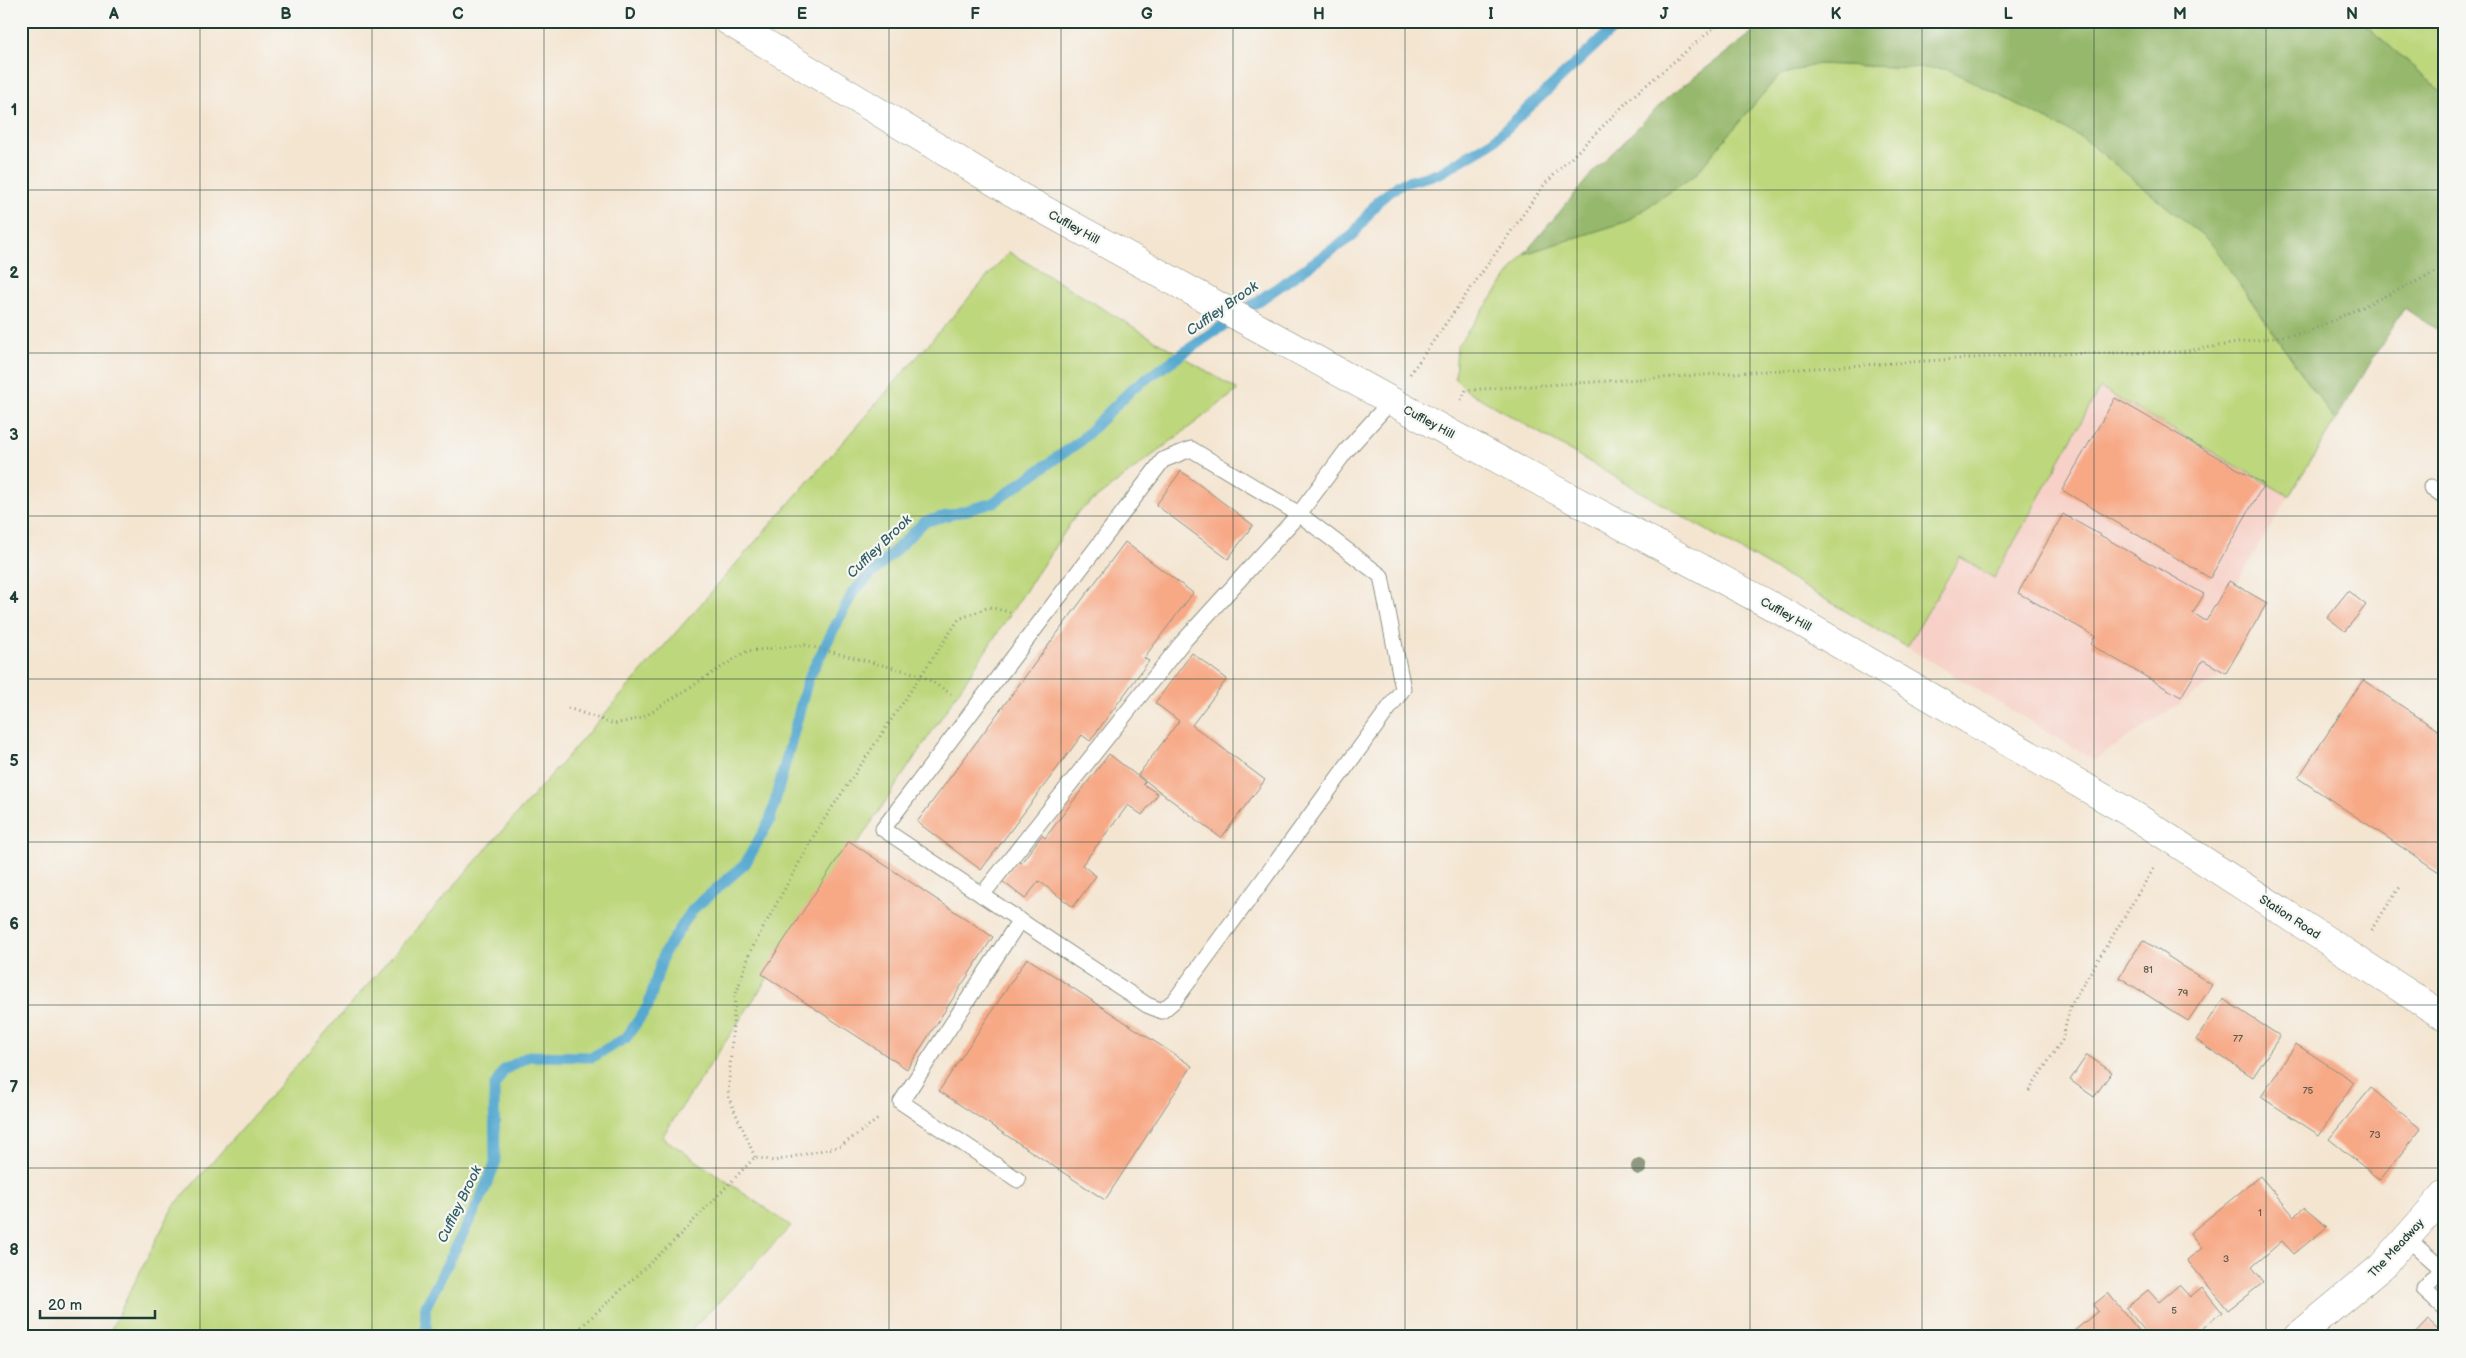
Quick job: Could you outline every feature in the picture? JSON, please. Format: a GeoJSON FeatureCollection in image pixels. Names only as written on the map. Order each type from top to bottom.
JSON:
{"type":"FeatureCollection","features":[{"type":"Feature","properties":{"kind":"main road","name":"Cuffley Hill"},"geometry":{"type":"LineString","coordinates":[[728,21],[1008,190],[1390,401],[1794,618],[2134,816]]}},
{"type":"Feature","properties":{"kind":"main road","name":"Station Road"},"geometry":{"type":"LineString","coordinates":[[2134,816],[2445,1017]]}},
{"type":"Feature","properties":{"kind":"main road","name":"The Meadway"},"geometry":{"type":"LineString","coordinates":[[2297,1337],[2381,1267],[2445,1194]]}},
{"type":"Feature","properties":{"kind":"lane"},"geometry":{"type":"LineString","coordinates":[[982,895],[1181,644],[1299,514],[1346,451],[1390,401]]}},
{"type":"Feature","properties":{"kind":"lane"},"geometry":{"type":"LineString","coordinates":[[1191,449],[1299,514],[1381,576],[1403,689],[1175,1000],[1162,1011],[1147,1005],[883,829],[1042,620],[1162,460],[1191,449]]}},
{"type":"Feature","properties":{"kind":"lane"},"geometry":{"type":"LineString","coordinates":[[2431,487],[2445,497]]}},
{"type":"Feature","properties":{"kind":"lane"},"geometry":{"type":"LineString","coordinates":[[1018,1180],[901,1102],[1020,920]]}},
{"type":"Feature","properties":{"kind":"lane"},"geometry":{"type":"LineString","coordinates":[[2407,1238],[2444,1267],[2424,1289],[2445,1308]]}},
{"type":"Feature","properties":{"kind":"path"},"geometry":{"type":"LineString","coordinates":[[1390,401],[1544,185],[1632,97],[1722,21]]}},
{"type":"Feature","properties":{"kind":"path"},"geometry":{"type":"LineString","coordinates":[[1444,430],[1466,390],[2026,355],[2180,352],[2308,332],[2445,268]]}},
{"type":"Feature","properties":{"kind":"path"},"geometry":{"type":"LineString","coordinates":[[755,1157],[728,1096],[735,997],[747,961],[817,830],[959,619],[989,607],[1042,620]]}},
{"type":"Feature","properties":{"kind":"path"},"geometry":{"type":"LineString","coordinates":[[568,708],[614,724],[642,718],[747,651],[805,645],[922,676],[974,709]]}},
{"type":"Feature","properties":{"kind":"path"},"geometry":{"type":"LineString","coordinates":[[2030,1091],[2062,1040],[2071,1004],[2171,840]]}},
{"type":"Feature","properties":{"kind":"path"},"geometry":{"type":"LineString","coordinates":[[2352,957],[2400,887]]}},
{"type":"Feature","properties":{"kind":"path"},"geometry":{"type":"LineString","coordinates":[[755,1157],[774,1161],[841,1146],[901,1102]]}},
{"type":"Feature","properties":{"kind":"path"},"geometry":{"type":"LineString","coordinates":[[570,1337],[673,1242],[755,1157]]}},
{"type":"Feature","properties":{"kind":"shaded area"},"geometry":{"type":"Polygon","coordinates":[[[2100,388],[2289,496],[2232,590],[2267,603],[2226,673],[2094,760],[1907,647],[1960,557],[1994,578],[2100,388]]]}},
{"type":"Feature","properties":{"kind":"green space"},"geometry":{"type":"Polygon","coordinates":[[[1768,21],[2361,21],[2445,95],[2445,335],[2404,308],[2335,421],[2211,243],[2083,138],[1948,69],[1816,64],[1778,76],[1695,175],[1625,222],[1524,254],[1594,171],[1667,98],[1768,21]]]}},
{"type":"Feature","properties":{"kind":"green space"},"geometry":{"type":"Polygon","coordinates":[[[2361,21],[2445,21],[2445,95],[2361,21]]]}},
{"type":"Feature","properties":{"kind":"green space"},"geometry":{"type":"Polygon","coordinates":[[[1816,64],[1948,69],[2083,138],[2211,243],[2335,421],[2289,496],[2100,388],[1994,578],[1960,557],[1907,647],[1466,390],[1455,379],[1457,346],[1524,254],[1625,222],[1695,175],[1778,76],[1816,64]]]}},
{"type":"Feature","properties":{"kind":"green space"},"geometry":{"type":"Polygon","coordinates":[[[1009,252],[1238,390],[1078,512],[662,1137],[791,1226],[685,1337],[107,1337],[173,1207],[1009,252]]]}},
{"type":"Feature","properties":{"kind":"building"},"geometry":{"type":"Polygon","coordinates":[[[2115,398],[2264,484],[2210,578],[2062,490],[2115,398]]]}},
{"type":"Feature","properties":{"kind":"building"},"geometry":{"type":"Polygon","coordinates":[[[1181,471],[1253,525],[1228,559],[1156,505],[1181,471]]]}},
{"type":"Feature","properties":{"kind":"building"},"geometry":{"type":"Polygon","coordinates":[[[2063,514],[2204,594],[2193,613],[2206,621],[2229,581],[2267,603],[2226,673],[2203,660],[2181,697],[2091,645],[2095,636],[2018,593],[2063,514]]]}},
{"type":"Feature","properties":{"kind":"building"},"geometry":{"type":"Polygon","coordinates":[[[1125,542],[1193,593],[1144,658],[1149,661],[1090,741],[1082,735],[981,870],[917,822],[1125,542]]]}},
{"type":"Feature","properties":{"kind":"building"},"geometry":{"type":"Polygon","coordinates":[[[2348,591],[2366,605],[2345,631],[2327,617],[2348,591]]]}},
{"type":"Feature","properties":{"kind":"building"},"geometry":{"type":"Polygon","coordinates":[[[1192,653],[1227,679],[1192,725],[1265,780],[1221,838],[1138,775],[1179,721],[1155,703],[1192,653]]]}},
{"type":"Feature","properties":{"kind":"building"},"geometry":{"type":"Polygon","coordinates":[[[2363,680],[2445,735],[2445,876],[2298,778],[2363,680]]]}},
{"type":"Feature","properties":{"kind":"building"},"geometry":{"type":"Polygon","coordinates":[[[1109,754],[1145,782],[1143,784],[1158,794],[1142,815],[1128,805],[1082,865],[1096,876],[1073,907],[1039,881],[1025,899],[1002,881],[1017,860],[1021,863],[1042,835],[1045,838],[1109,754]]]}},
{"type":"Feature","properties":{"kind":"building"},"geometry":{"type":"Polygon","coordinates":[[[849,841],[993,937],[907,1069],[762,974],[849,841]]]}},
{"type":"Feature","properties":{"kind":"building"},"geometry":{"type":"Polygon","coordinates":[[[2143,940],[2212,985],[2188,1021],[2119,977],[2143,940]]]}},
{"type":"Feature","properties":{"kind":"building"},"geometry":{"type":"Polygon","coordinates":[[[1027,958],[1192,1066],[1105,1200],[939,1091],[1027,958]]]}},
{"type":"Feature","properties":{"kind":"building"},"geometry":{"type":"Polygon","coordinates":[[[2223,999],[2280,1036],[2253,1077],[2196,1040],[2223,999]]]}},
{"type":"Feature","properties":{"kind":"building"},"geometry":{"type":"Polygon","coordinates":[[[2296,1044],[2354,1082],[2319,1135],[2261,1097],[2296,1044]]]}},
{"type":"Feature","properties":{"kind":"building"},"geometry":{"type":"Polygon","coordinates":[[[2087,1055],[2112,1072],[2094,1097],[2070,1080],[2087,1055]]]}},
{"type":"Feature","properties":{"kind":"building"},"geometry":{"type":"Polygon","coordinates":[[[2371,1088],[2421,1129],[2380,1180],[2329,1139],[2371,1088]]]}},
{"type":"Feature","properties":{"kind":"building"},"geometry":{"type":"Polygon","coordinates":[[[2260,1176],[2294,1216],[2304,1208],[2327,1227],[2294,1254],[2282,1241],[2252,1267],[2264,1282],[2228,1310],[2187,1260],[2202,1248],[2190,1233],[2260,1176]]]}},
{"type":"Feature","properties":{"kind":"building"},"geometry":{"type":"Polygon","coordinates":[[[2179,1285],[2190,1297],[2202,1287],[2222,1312],[2192,1337],[2150,1337],[2126,1308],[2148,1290],[2159,1302],[2179,1285]]]}},
{"type":"Feature","properties":{"kind":"building"},"geometry":{"type":"Polygon","coordinates":[[[2108,1293],[2144,1337],[2067,1337],[2098,1311],[2093,1305],[2108,1293]]]}},
{"type":"Feature","properties":{"kind":"building"},"geometry":{"type":"Polygon","coordinates":[[[2428,1320],[2445,1335],[2445,1337],[2412,1337],[2428,1320]]]}},
{"type":"Feature","properties":{"kind":"waterway","name":"Cuffley Brook"},"geometry":{"type":"LineString","coordinates":[[427,1337],[425,1308],[479,1202],[495,1164],[494,1087],[504,1070],[529,1056],[592,1057],[626,1038],[648,1006],[664,953],[693,909],[745,864],[770,820],[808,679],[853,592],[924,522],[993,503],[1079,442],[1133,388],[1352,236],[1378,201],[1400,184],[1440,173],[1492,142],[1621,21]]}}]}
